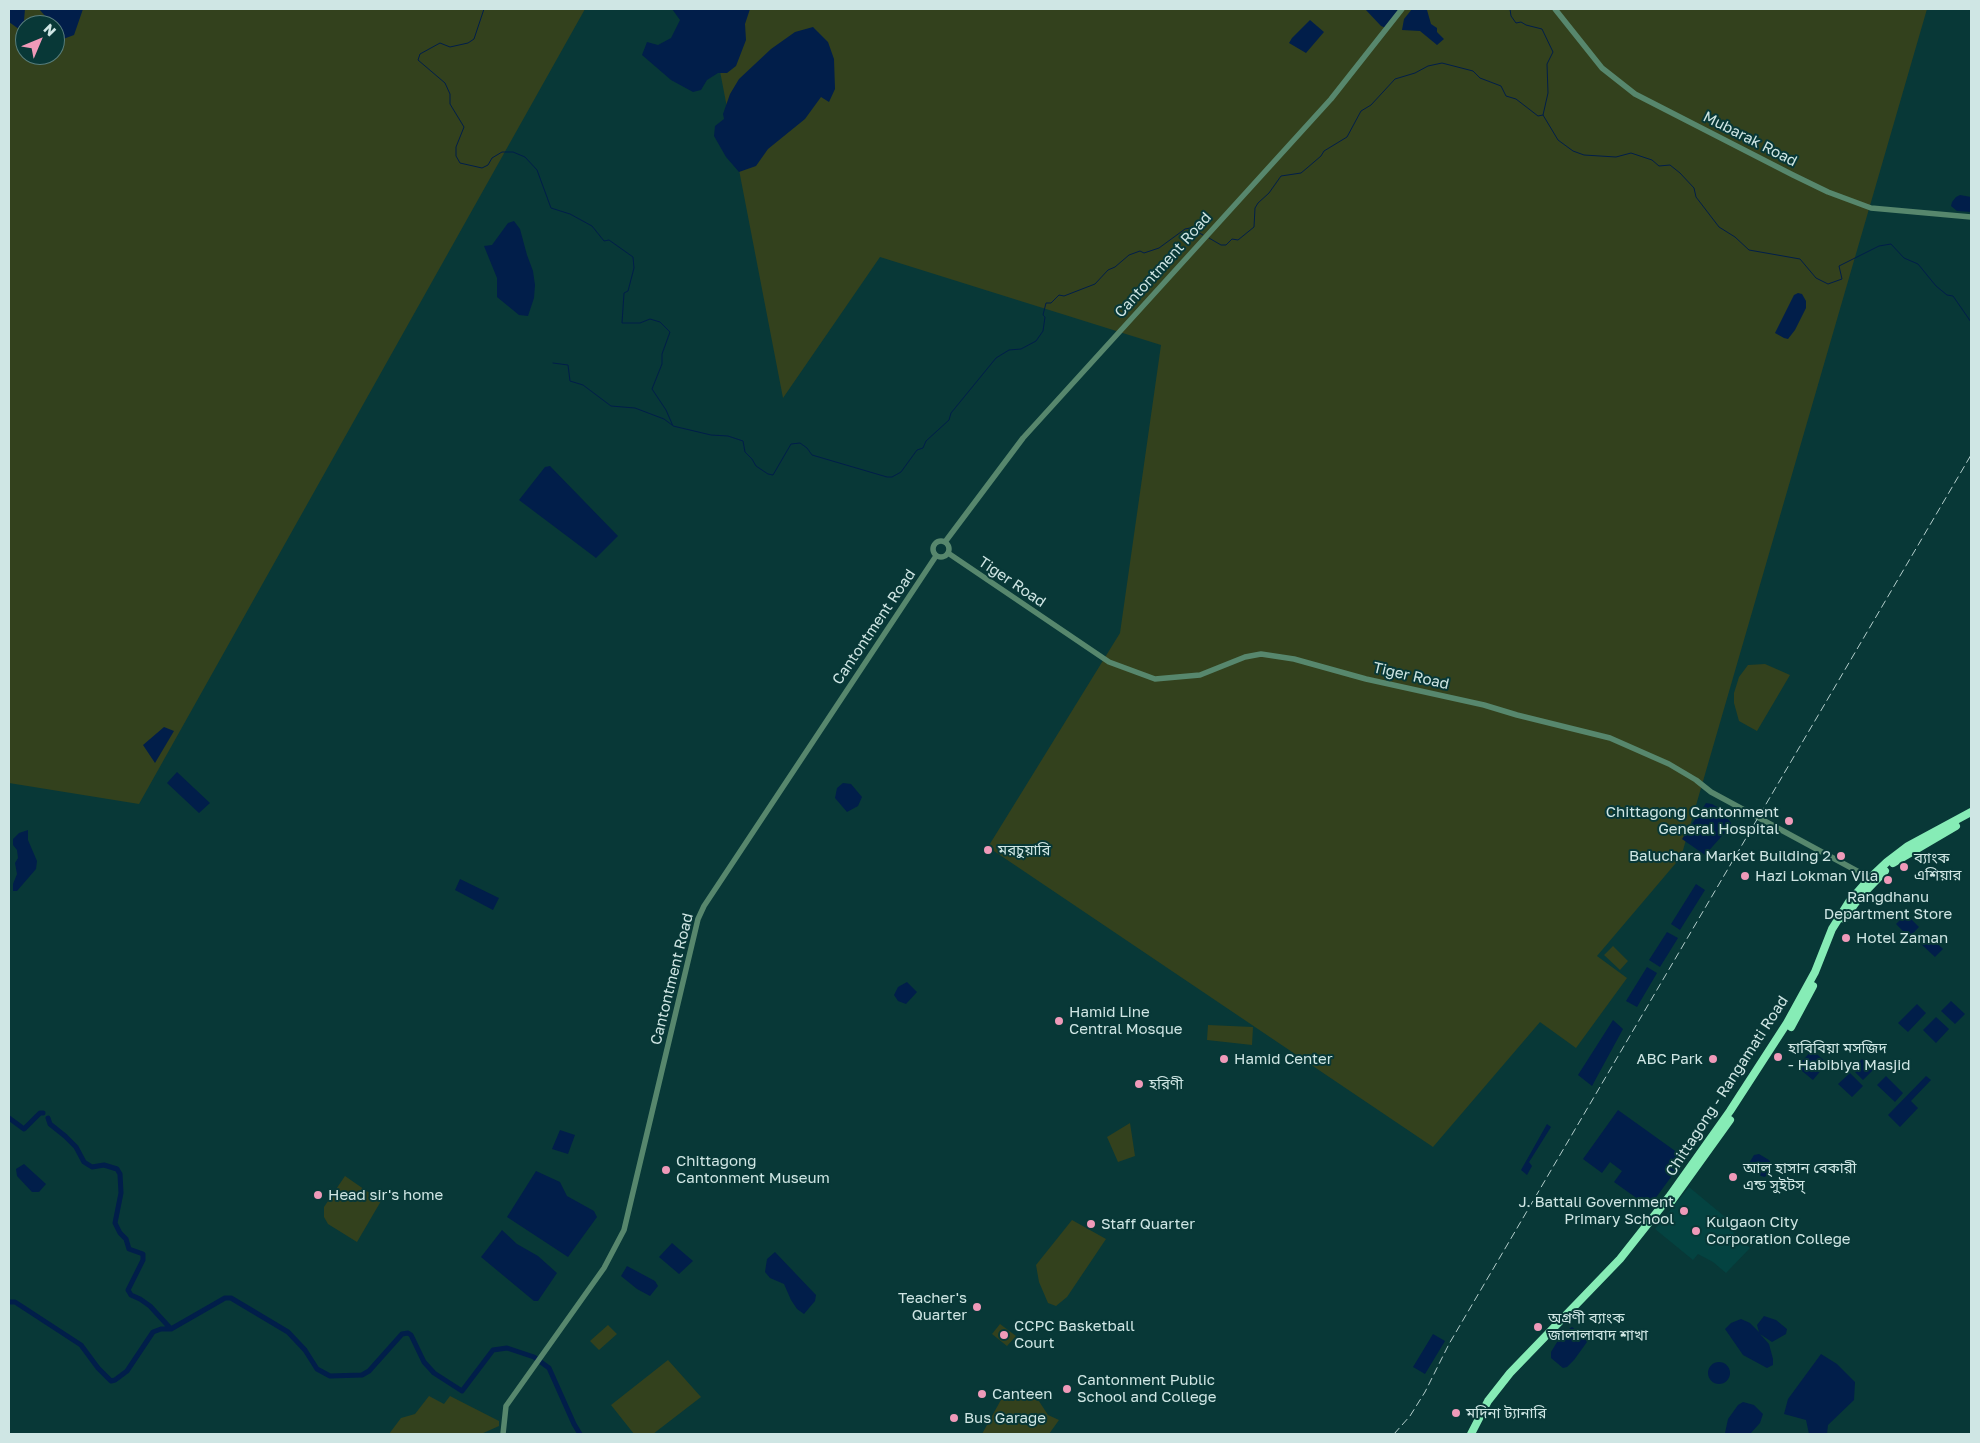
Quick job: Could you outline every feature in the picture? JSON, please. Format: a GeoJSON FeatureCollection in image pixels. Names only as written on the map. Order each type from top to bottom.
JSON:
{"type":"FeatureCollection","features":[{"type":"Feature","properties":{"kind":"highway","name":"Chittagong - Rangamati Road"},"geometry":{"type":"LineString","coordinates":[[1471,1434],[1488,1401],[1510,1372],[1620,1260],[1669,1198],[1788,1023],[1815,972],[1832,929],[1849,902],[1870,878],[1908,846],[1971,812]]}},
{"type":"Feature","properties":{"kind":"highway","name":"Chittagong - Rangamati Road"},"geometry":{"type":"LineString","coordinates":[[1476,1434],[1486,1413],[1509,1381],[1624,1260],[1679,1193],[1793,1025],[1836,932],[1859,898],[1890,865],[1971,818]]}},
{"type":"Feature","properties":{"kind":"street","name":"Cantontment Road"},"geometry":{"type":"LineString","coordinates":[[945,542],[1024,438],[1331,99],[1402,9]]}},
{"type":"Feature","properties":{"kind":"street","name":"Mubarak Road"},"geometry":{"type":"LineString","coordinates":[[1555,9],[1602,68],[1635,94],[1792,175],[1828,192],[1872,208],[1971,217]]}},
{"type":"Feature","properties":{"kind":"street"},"geometry":{"type":"LineString","coordinates":[[939,541],[945,542],[949,547],[948,553],[943,557],[936,556],[933,550],[934,544],[939,541]]}},
{"type":"Feature","properties":{"kind":"street","name":"Tiger Road"},"geometry":{"type":"LineString","coordinates":[[948,553],[1110,662],[1155,679],[1200,675],[1246,657],[1261,654],[1294,659],[1366,679],[1484,705],[1610,738],[1669,764],[1711,792],[1870,878]]}},
{"type":"Feature","properties":{"kind":"street","name":"Cantontment Road"},"geometry":{"type":"LineString","coordinates":[[503,1434],[506,1406],[604,1268],[624,1230],[698,919],[704,906],[936,556]]}},
{"type":"Feature","properties":{"kind":"shaded area"},"geometry":{"type":"Polygon","coordinates":[[[9,9],[585,9],[139,804],[9,783],[9,9]]]}},
{"type":"Feature","properties":{"kind":"shaded area"},"geometry":{"type":"Polygon","coordinates":[[[708,9],[1927,9],[1681,857],[1597,956],[1627,978],[1576,1048],[1540,1022],[1433,1147],[988,847],[1120,633],[1161,345],[880,257],[783,398],[708,9]]]}},
{"type":"Feature","properties":{"kind":"shaded area"},"geometry":{"type":"Polygon","coordinates":[[[1765,664],[1790,675],[1757,731],[1739,721],[1734,703],[1734,693],[1739,677],[1748,665],[1765,664]]]}},
{"type":"Feature","properties":{"kind":"shaded area"},"geometry":{"type":"Polygon","coordinates":[[[1613,946],[1628,961],[1620,970],[1604,955],[1613,946]]]}},
{"type":"Feature","properties":{"kind":"shaded area"},"geometry":{"type":"Polygon","coordinates":[[[1208,1025],[1253,1027],[1252,1045],[1207,1040],[1208,1025]]]}},
{"type":"Feature","properties":{"kind":"shaded area"},"geometry":{"type":"Polygon","coordinates":[[[1130,1123],[1135,1156],[1118,1162],[1107,1137],[1130,1123]]]}},
{"type":"Feature","properties":{"kind":"shaded area"},"geometry":{"type":"Polygon","coordinates":[[[345,1176],[381,1201],[357,1242],[328,1224],[324,1217],[324,1207],[345,1176]]]}},
{"type":"Feature","properties":{"kind":"shaded area","name":"Kulgaon City Corporation College"},"geometry":{"type":"Polygon","coordinates":[[[1689,1187],[1730,1221],[1734,1234],[1750,1248],[1726,1273],[1713,1262],[1698,1254],[1693,1260],[1655,1229],[1689,1187]]]}},
{"type":"Feature","properties":{"kind":"shaded area"},"geometry":{"type":"Polygon","coordinates":[[[1072,1220],[1106,1239],[1067,1297],[1056,1306],[1048,1303],[1039,1282],[1036,1265],[1072,1220]]]}},
{"type":"Feature","properties":{"kind":"shaded area","name":"CCPC Basketball Court"},"geometry":{"type":"Polygon","coordinates":[[[1000,1324],[1016,1336],[1007,1346],[992,1334],[1000,1324]]]}},
{"type":"Feature","properties":{"kind":"shaded area"},"geometry":{"type":"Polygon","coordinates":[[[608,1325],[617,1334],[599,1350],[590,1341],[608,1325]]]}},
{"type":"Feature","properties":{"kind":"shaded area"},"geometry":{"type":"Polygon","coordinates":[[[668,1360],[701,1397],[653,1434],[634,1434],[611,1405],[668,1360]]]}},
{"type":"Feature","properties":{"kind":"shaded area"},"geometry":{"type":"Polygon","coordinates":[[[1023,1392],[1035,1395],[1048,1415],[1059,1420],[1049,1434],[982,1434],[1002,1398],[1023,1392]]]}},
{"type":"Feature","properties":{"kind":"shaded area"},"geometry":{"type":"Polygon","coordinates":[[[429,1396],[444,1404],[450,1396],[499,1421],[499,1426],[481,1434],[389,1434],[401,1418],[415,1414],[429,1396]]]}},
{"type":"Feature","properties":{"kind":"water"},"geometry":{"type":"Polygon","coordinates":[[[9,9],[25,9],[24,15],[15,15],[15,26],[9,22],[9,9]]]}},
{"type":"Feature","properties":{"kind":"water"},"geometry":{"type":"Polygon","coordinates":[[[39,9],[83,9],[74,35],[65,38],[65,15],[44,15],[39,9]]]}},
{"type":"Feature","properties":{"kind":"water"},"geometry":{"type":"Polygon","coordinates":[[[672,9],[750,9],[745,24],[746,40],[736,66],[727,73],[718,73],[707,80],[701,90],[693,92],[671,80],[642,55],[647,42],[658,45],[671,38],[680,20],[672,9]]]}},
{"type":"Feature","properties":{"kind":"water"},"geometry":{"type":"Polygon","coordinates":[[[1365,9],[1399,9],[1386,28],[1381,26],[1365,9]]]}},
{"type":"Feature","properties":{"kind":"water"},"geometry":{"type":"Polygon","coordinates":[[[1412,9],[1427,10],[1431,24],[1437,28],[1437,32],[1444,39],[1437,45],[1420,31],[1402,30],[1404,19],[1412,9]]]}},
{"type":"Feature","properties":{"kind":"water"},"geometry":{"type":"Polygon","coordinates":[[[1310,20],[1324,32],[1306,53],[1289,43],[1310,20]]]}},
{"type":"Feature","properties":{"kind":"water"},"geometry":{"type":"Polygon","coordinates":[[[813,27],[828,42],[834,59],[835,89],[829,102],[821,97],[805,119],[768,149],[756,166],[739,172],[726,157],[714,136],[715,126],[724,119],[723,114],[730,94],[739,79],[771,49],[795,32],[813,27]]]}},
{"type":"Feature","properties":{"kind":"water"},"geometry":{"type":"Polygon","coordinates":[[[1960,195],[1971,197],[1971,212],[1957,211],[1951,206],[1956,197],[1960,195]]]}},
{"type":"Feature","properties":{"kind":"water"},"geometry":{"type":"Polygon","coordinates":[[[514,221],[520,229],[533,271],[534,298],[528,316],[519,315],[497,297],[497,278],[484,246],[492,245],[508,223],[514,221]]]}},
{"type":"Feature","properties":{"kind":"water"},"geometry":{"type":"Polygon","coordinates":[[[1802,294],[1806,301],[1806,308],[1795,330],[1788,339],[1784,338],[1775,333],[1794,295],[1802,294]]]}},
{"type":"Feature","properties":{"kind":"water"},"geometry":{"type":"Polygon","coordinates":[[[550,466],[618,536],[596,558],[519,500],[545,467],[550,466]]]}},
{"type":"Feature","properties":{"kind":"water"},"geometry":{"type":"Polygon","coordinates":[[[164,727],[174,731],[155,763],[143,745],[164,727]]]}},
{"type":"Feature","properties":{"kind":"water"},"geometry":{"type":"Polygon","coordinates":[[[177,772],[210,803],[199,813],[167,783],[177,772]]]}},
{"type":"Feature","properties":{"kind":"water"},"geometry":{"type":"Polygon","coordinates":[[[843,783],[851,784],[862,797],[858,806],[847,812],[835,798],[837,788],[843,783]]]}},
{"type":"Feature","properties":{"kind":"water"},"geometry":{"type":"Polygon","coordinates":[[[1706,803],[1719,808],[1731,823],[1729,828],[1705,855],[1682,839],[1706,803]]]}},
{"type":"Feature","properties":{"kind":"water"},"geometry":{"type":"Polygon","coordinates":[[[28,830],[28,840],[37,861],[36,869],[17,891],[13,891],[13,884],[17,874],[15,863],[18,858],[17,850],[13,845],[13,839],[19,833],[28,830]]]}},
{"type":"Feature","properties":{"kind":"water"},"geometry":{"type":"Polygon","coordinates":[[[460,879],[499,898],[493,910],[455,890],[460,879]]]}},
{"type":"Feature","properties":{"kind":"water"},"geometry":{"type":"Polygon","coordinates":[[[1696,884],[1705,890],[1680,930],[1671,924],[1696,884]]]}},
{"type":"Feature","properties":{"kind":"water"},"geometry":{"type":"Polygon","coordinates":[[[1906,914],[1919,927],[1909,937],[1896,924],[1906,914]]]}},
{"type":"Feature","properties":{"kind":"water"},"geometry":{"type":"Polygon","coordinates":[[[1667,932],[1678,938],[1660,967],[1649,960],[1667,932]]]}},
{"type":"Feature","properties":{"kind":"water"},"geometry":{"type":"Polygon","coordinates":[[[1929,936],[1943,949],[1935,957],[1921,944],[1929,936]]]}},
{"type":"Feature","properties":{"kind":"water"},"geometry":{"type":"Polygon","coordinates":[[[1647,967],[1657,973],[1637,1007],[1626,1001],[1647,967]]]}},
{"type":"Feature","properties":{"kind":"water"},"geometry":{"type":"Polygon","coordinates":[[[907,982],[917,992],[906,1004],[898,1001],[894,995],[898,987],[907,982]]]}},
{"type":"Feature","properties":{"kind":"water"},"geometry":{"type":"Polygon","coordinates":[[[1951,1001],[1965,1014],[1955,1024],[1941,1011],[1951,1001]]]}},
{"type":"Feature","properties":{"kind":"water"},"geometry":{"type":"Polygon","coordinates":[[[1917,1004],[1926,1013],[1908,1032],[1898,1023],[1917,1004]]]}},
{"type":"Feature","properties":{"kind":"water"},"geometry":{"type":"Polygon","coordinates":[[[1936,1017],[1949,1029],[1936,1043],[1923,1030],[1936,1017]]]}},
{"type":"Feature","properties":{"kind":"water"},"geometry":{"type":"Polygon","coordinates":[[[1613,1020],[1623,1029],[1592,1086],[1578,1075],[1613,1020]]]}},
{"type":"Feature","properties":{"kind":"water"},"geometry":{"type":"Polygon","coordinates":[[[1812,1050],[1827,1063],[1813,1080],[1797,1067],[1812,1050]]]}},
{"type":"Feature","properties":{"kind":"water"},"geometry":{"type":"Polygon","coordinates":[[[1862,1059],[1873,1070],[1863,1080],[1852,1069],[1862,1059]]]}},
{"type":"Feature","properties":{"kind":"water"},"geometry":{"type":"Polygon","coordinates":[[[1850,1073],[1863,1086],[1852,1097],[1838,1084],[1850,1073]]]}},
{"type":"Feature","properties":{"kind":"water"},"geometry":{"type":"Polygon","coordinates":[[[1886,1076],[1903,1093],[1895,1102],[1877,1085],[1886,1076]]]}},
{"type":"Feature","properties":{"kind":"water"},"geometry":{"type":"Polygon","coordinates":[[[1926,1076],[1931,1080],[1911,1101],[1918,1108],[1900,1127],[1888,1115],[1926,1076]]]}},
{"type":"Feature","properties":{"kind":"water"},"geometry":{"type":"Polygon","coordinates":[[[1618,1110],[1685,1158],[1649,1207],[1614,1182],[1622,1171],[1610,1162],[1602,1173],[1583,1159],[1618,1110]]]}},
{"type":"Feature","properties":{"kind":"water"},"geometry":{"type":"Polygon","coordinates":[[[1547,1124],[1551,1127],[1529,1162],[1532,1166],[1527,1175],[1521,1170],[1547,1124]]]}},
{"type":"Feature","properties":{"kind":"water"},"geometry":{"type":"Polygon","coordinates":[[[560,1130],[575,1135],[568,1154],[552,1149],[560,1130]]]}},
{"type":"Feature","properties":{"kind":"water"},"geometry":{"type":"Polygon","coordinates":[[[1759,1154],[1769,1160],[1773,1166],[1765,1177],[1748,1165],[1754,1155],[1759,1154]]]}},
{"type":"Feature","properties":{"kind":"water"},"geometry":{"type":"Polygon","coordinates":[[[24,1164],[46,1184],[39,1192],[32,1192],[17,1176],[16,1169],[24,1164]]]}},
{"type":"Feature","properties":{"kind":"water"},"geometry":{"type":"Polygon","coordinates":[[[536,1171],[560,1182],[567,1196],[594,1211],[597,1217],[568,1257],[507,1217],[536,1171]]]}},
{"type":"Feature","properties":{"kind":"water"},"geometry":{"type":"Polygon","coordinates":[[[502,1230],[517,1244],[538,1256],[557,1273],[538,1301],[534,1301],[481,1257],[502,1230]]]}},
{"type":"Feature","properties":{"kind":"water"},"geometry":{"type":"Polygon","coordinates":[[[672,1243],[693,1261],[679,1274],[659,1257],[672,1243]]]}},
{"type":"Feature","properties":{"kind":"water"},"geometry":{"type":"Polygon","coordinates":[[[775,1252],[816,1295],[815,1301],[804,1314],[797,1309],[791,1300],[784,1284],[770,1278],[765,1272],[767,1259],[775,1252]]]}},
{"type":"Feature","properties":{"kind":"water"},"geometry":{"type":"Polygon","coordinates":[[[627,1266],[655,1281],[658,1286],[650,1296],[637,1289],[621,1276],[627,1266]]]}},
{"type":"Feature","properties":{"kind":"water"},"geometry":{"type":"Polygon","coordinates":[[[1764,1316],[1776,1320],[1787,1329],[1786,1334],[1772,1342],[1760,1334],[1769,1344],[1773,1359],[1773,1365],[1767,1368],[1743,1355],[1725,1329],[1731,1323],[1741,1319],[1750,1323],[1759,1332],[1757,1325],[1764,1316]]]}},
{"type":"Feature","properties":{"kind":"water"},"geometry":{"type":"Polygon","coordinates":[[[1572,1327],[1587,1342],[1574,1360],[1567,1367],[1563,1368],[1551,1358],[1551,1352],[1562,1334],[1572,1327]]]}},
{"type":"Feature","properties":{"kind":"water"},"geometry":{"type":"Polygon","coordinates":[[[1433,1334],[1445,1341],[1425,1374],[1413,1367],[1433,1334]]]}},
{"type":"Feature","properties":{"kind":"water"},"geometry":{"type":"Polygon","coordinates":[[[1821,1354],[1837,1364],[1855,1382],[1854,1400],[1828,1425],[1827,1434],[1809,1434],[1806,1420],[1784,1414],[1788,1399],[1821,1354]]]}},
{"type":"Feature","properties":{"kind":"water"},"geometry":{"type":"Polygon","coordinates":[[[1715,1362],[1723,1362],[1730,1369],[1730,1377],[1723,1384],[1715,1384],[1708,1377],[1708,1369],[1715,1362]]]}},
{"type":"Feature","properties":{"kind":"water"},"geometry":{"type":"Polygon","coordinates":[[[1743,1402],[1754,1405],[1763,1414],[1760,1423],[1750,1434],[1725,1433],[1728,1419],[1738,1405],[1743,1402]]]}},
{"type":"Feature","properties":{"kind":"waterway"},"geometry":{"type":"LineString","coordinates":[[484,9],[474,39],[468,43],[450,47],[440,43],[420,54],[418,60],[445,83],[450,94],[450,104],[464,127],[456,147],[456,156],[460,163],[482,168],[488,165],[492,158],[502,152],[513,152],[525,157],[537,170],[551,208],[570,214],[592,226],[604,241],[609,240],[633,257],[634,268],[628,291],[624,293],[622,323],[640,323],[650,319],[660,322],[670,332],[662,354],[662,364],[652,389],[666,410],[673,426],[711,435],[728,436],[743,441],[745,452],[756,466],[768,474],[773,475],[791,444],[800,443],[812,455],[892,477],[901,472],[917,450],[923,448],[926,441],[949,420],[951,413],[996,358],[1009,350],[1021,349],[1036,341],[1043,331],[1045,317],[1043,315],[1046,303],[1051,303],[1059,295],[1064,296],[1095,284],[1108,270],[1115,267],[1129,255],[1159,248],[1185,229],[1190,228],[1203,235]]}},
{"type":"Feature","properties":{"kind":"waterway"},"geometry":{"type":"LineString","coordinates":[[1510,9],[1511,16],[1516,23],[1521,22],[1542,29],[1553,52],[1547,64],[1548,93],[1543,115],[1558,140],[1573,151],[1584,155],[1616,157],[1631,153],[1652,160],[1659,166],[1670,165],[1694,188],[1696,197],[1719,227],[1735,237],[1749,250],[1800,259],[1816,278],[1828,284],[1842,279],[1839,266],[1879,246],[1891,244],[1904,258],[1918,264],[1936,286],[1947,295],[1953,296],[1971,322]]}},
{"type":"Feature","properties":{"kind":"waterway"},"geometry":{"type":"LineString","coordinates":[[1209,238],[1221,245],[1226,245],[1232,239],[1238,240],[1254,227],[1255,208],[1281,176],[1301,173],[1321,156],[1324,151],[1347,137],[1361,111],[1371,105],[1395,79],[1415,73],[1428,66],[1442,63],[1473,71],[1480,78],[1501,86],[1506,96],[1516,99],[1538,116],[1543,115]]}},
{"type":"Feature","properties":{"kind":"waterway"},"geometry":{"type":"LineString","coordinates":[[553,363],[568,365],[570,381],[583,385],[611,406],[635,408],[664,419],[672,425]]}},
{"type":"Feature","properties":{"kind":"waterway"},"geometry":{"type":"LineString","coordinates":[[9,1118],[24,1129],[40,1113],[43,1113]]}},
{"type":"Feature","properties":{"kind":"waterway"},"geometry":{"type":"LineString","coordinates":[[48,1118],[50,1124],[76,1147],[84,1162],[92,1167],[104,1165],[117,1169],[120,1174],[121,1193],[115,1223],[120,1233],[126,1239],[129,1249],[143,1254],[143,1260],[128,1290],[131,1295],[150,1306],[171,1329],[225,1298],[231,1298],[288,1332],[305,1350],[317,1369],[330,1376],[362,1375],[369,1371],[402,1334],[408,1333],[411,1335],[424,1362],[434,1373],[462,1391],[493,1350],[507,1348],[534,1357],[549,1368],[580,1434]]}},
{"type":"Feature","properties":{"kind":"waterway"},"geometry":{"type":"LineString","coordinates":[[9,1302],[15,1302],[81,1345],[98,1368],[111,1381],[127,1371],[153,1332],[161,1329],[171,1329]]}},
{"type":"Feature","properties":{"kind":"railway"},"geometry":{"type":"LineString","coordinates":[[1394,1434],[1410,1416],[1425,1392],[1449,1344],[1971,455]]}},
{"type":"Feature","properties":{"kind":"place","name":"Chittagong Cantonment General Hospital"},"geometry":{"type":"Point","coordinates":[1789,821]}},
{"type":"Feature","properties":{"kind":"place","name":"মরচুয়ারি"},"geometry":{"type":"Point","coordinates":[988,850]}},
{"type":"Feature","properties":{"kind":"place","name":"Baluchara Market Building 2"},"geometry":{"type":"Point","coordinates":[1841,856]}},
{"type":"Feature","properties":{"kind":"place","name":"ব্যাংক এশিয়ার"},"geometry":{"type":"Point","coordinates":[1904,867]}},
{"type":"Feature","properties":{"kind":"place","name":"Hazi Lokman Vila"},"geometry":{"type":"Point","coordinates":[1745,876]}},
{"type":"Feature","properties":{"kind":"place","name":"Rangdhanu Department Store"},"geometry":{"type":"Point","coordinates":[1888,880]}},
{"type":"Feature","properties":{"kind":"place","name":"Hotel Zaman"},"geometry":{"type":"Point","coordinates":[1846,938]}},
{"type":"Feature","properties":{"kind":"place","name":"Hamid Line Central Mosque"},"geometry":{"type":"Point","coordinates":[1059,1021]}},
{"type":"Feature","properties":{"kind":"place","name":"হাবিবিয়া মসজিদ - Habibiya Masjid"},"geometry":{"type":"Point","coordinates":[1778,1057]}},
{"type":"Feature","properties":{"kind":"place","name":"Hamid Center"},"geometry":{"type":"Point","coordinates":[1224,1059]}},
{"type":"Feature","properties":{"kind":"place","name":"ABC Park"},"geometry":{"type":"Point","coordinates":[1713,1059]}},
{"type":"Feature","properties":{"kind":"place","name":"হরিণী"},"geometry":{"type":"Point","coordinates":[1139,1084]}},
{"type":"Feature","properties":{"kind":"place","name":"Chittagong Cantonment Museum"},"geometry":{"type":"Point","coordinates":[666,1170]}},
{"type":"Feature","properties":{"kind":"place","name":"আল্ হাসান বেকারী এন্ড সুইটস্"},"geometry":{"type":"Point","coordinates":[1733,1177]}},
{"type":"Feature","properties":{"kind":"place","name":"Head sir's home"},"geometry":{"type":"Point","coordinates":[318,1195]}},
{"type":"Feature","properties":{"kind":"place","name":"J. Battali Government Primary School"},"geometry":{"type":"Point","coordinates":[1684,1211]}},
{"type":"Feature","properties":{"kind":"place","name":"Staff Quarter"},"geometry":{"type":"Point","coordinates":[1091,1224]}},
{"type":"Feature","properties":{"kind":"place","name":"Kulgaon City Corporation College"},"geometry":{"type":"Point","coordinates":[1696,1231]}},
{"type":"Feature","properties":{"kind":"place","name":"Teacher's Quarter"},"geometry":{"type":"Point","coordinates":[977,1307]}},
{"type":"Feature","properties":{"kind":"place","name":"অগ্রণী ব্যাংক জালালাবাদ শাখা"},"geometry":{"type":"Point","coordinates":[1538,1327]}},
{"type":"Feature","properties":{"kind":"place","name":"CCPC Basketball Court"},"geometry":{"type":"Point","coordinates":[1004,1335]}},
{"type":"Feature","properties":{"kind":"place","name":"Cantonment Public School and College"},"geometry":{"type":"Point","coordinates":[1067,1389]}},
{"type":"Feature","properties":{"kind":"place","name":"Canteen"},"geometry":{"type":"Point","coordinates":[982,1394]}},
{"type":"Feature","properties":{"kind":"place","name":"মদিনা ট্যানারি"},"geometry":{"type":"Point","coordinates":[1456,1413]}},
{"type":"Feature","properties":{"kind":"place","name":"Bus Garage"},"geometry":{"type":"Point","coordinates":[954,1418]}}]}
